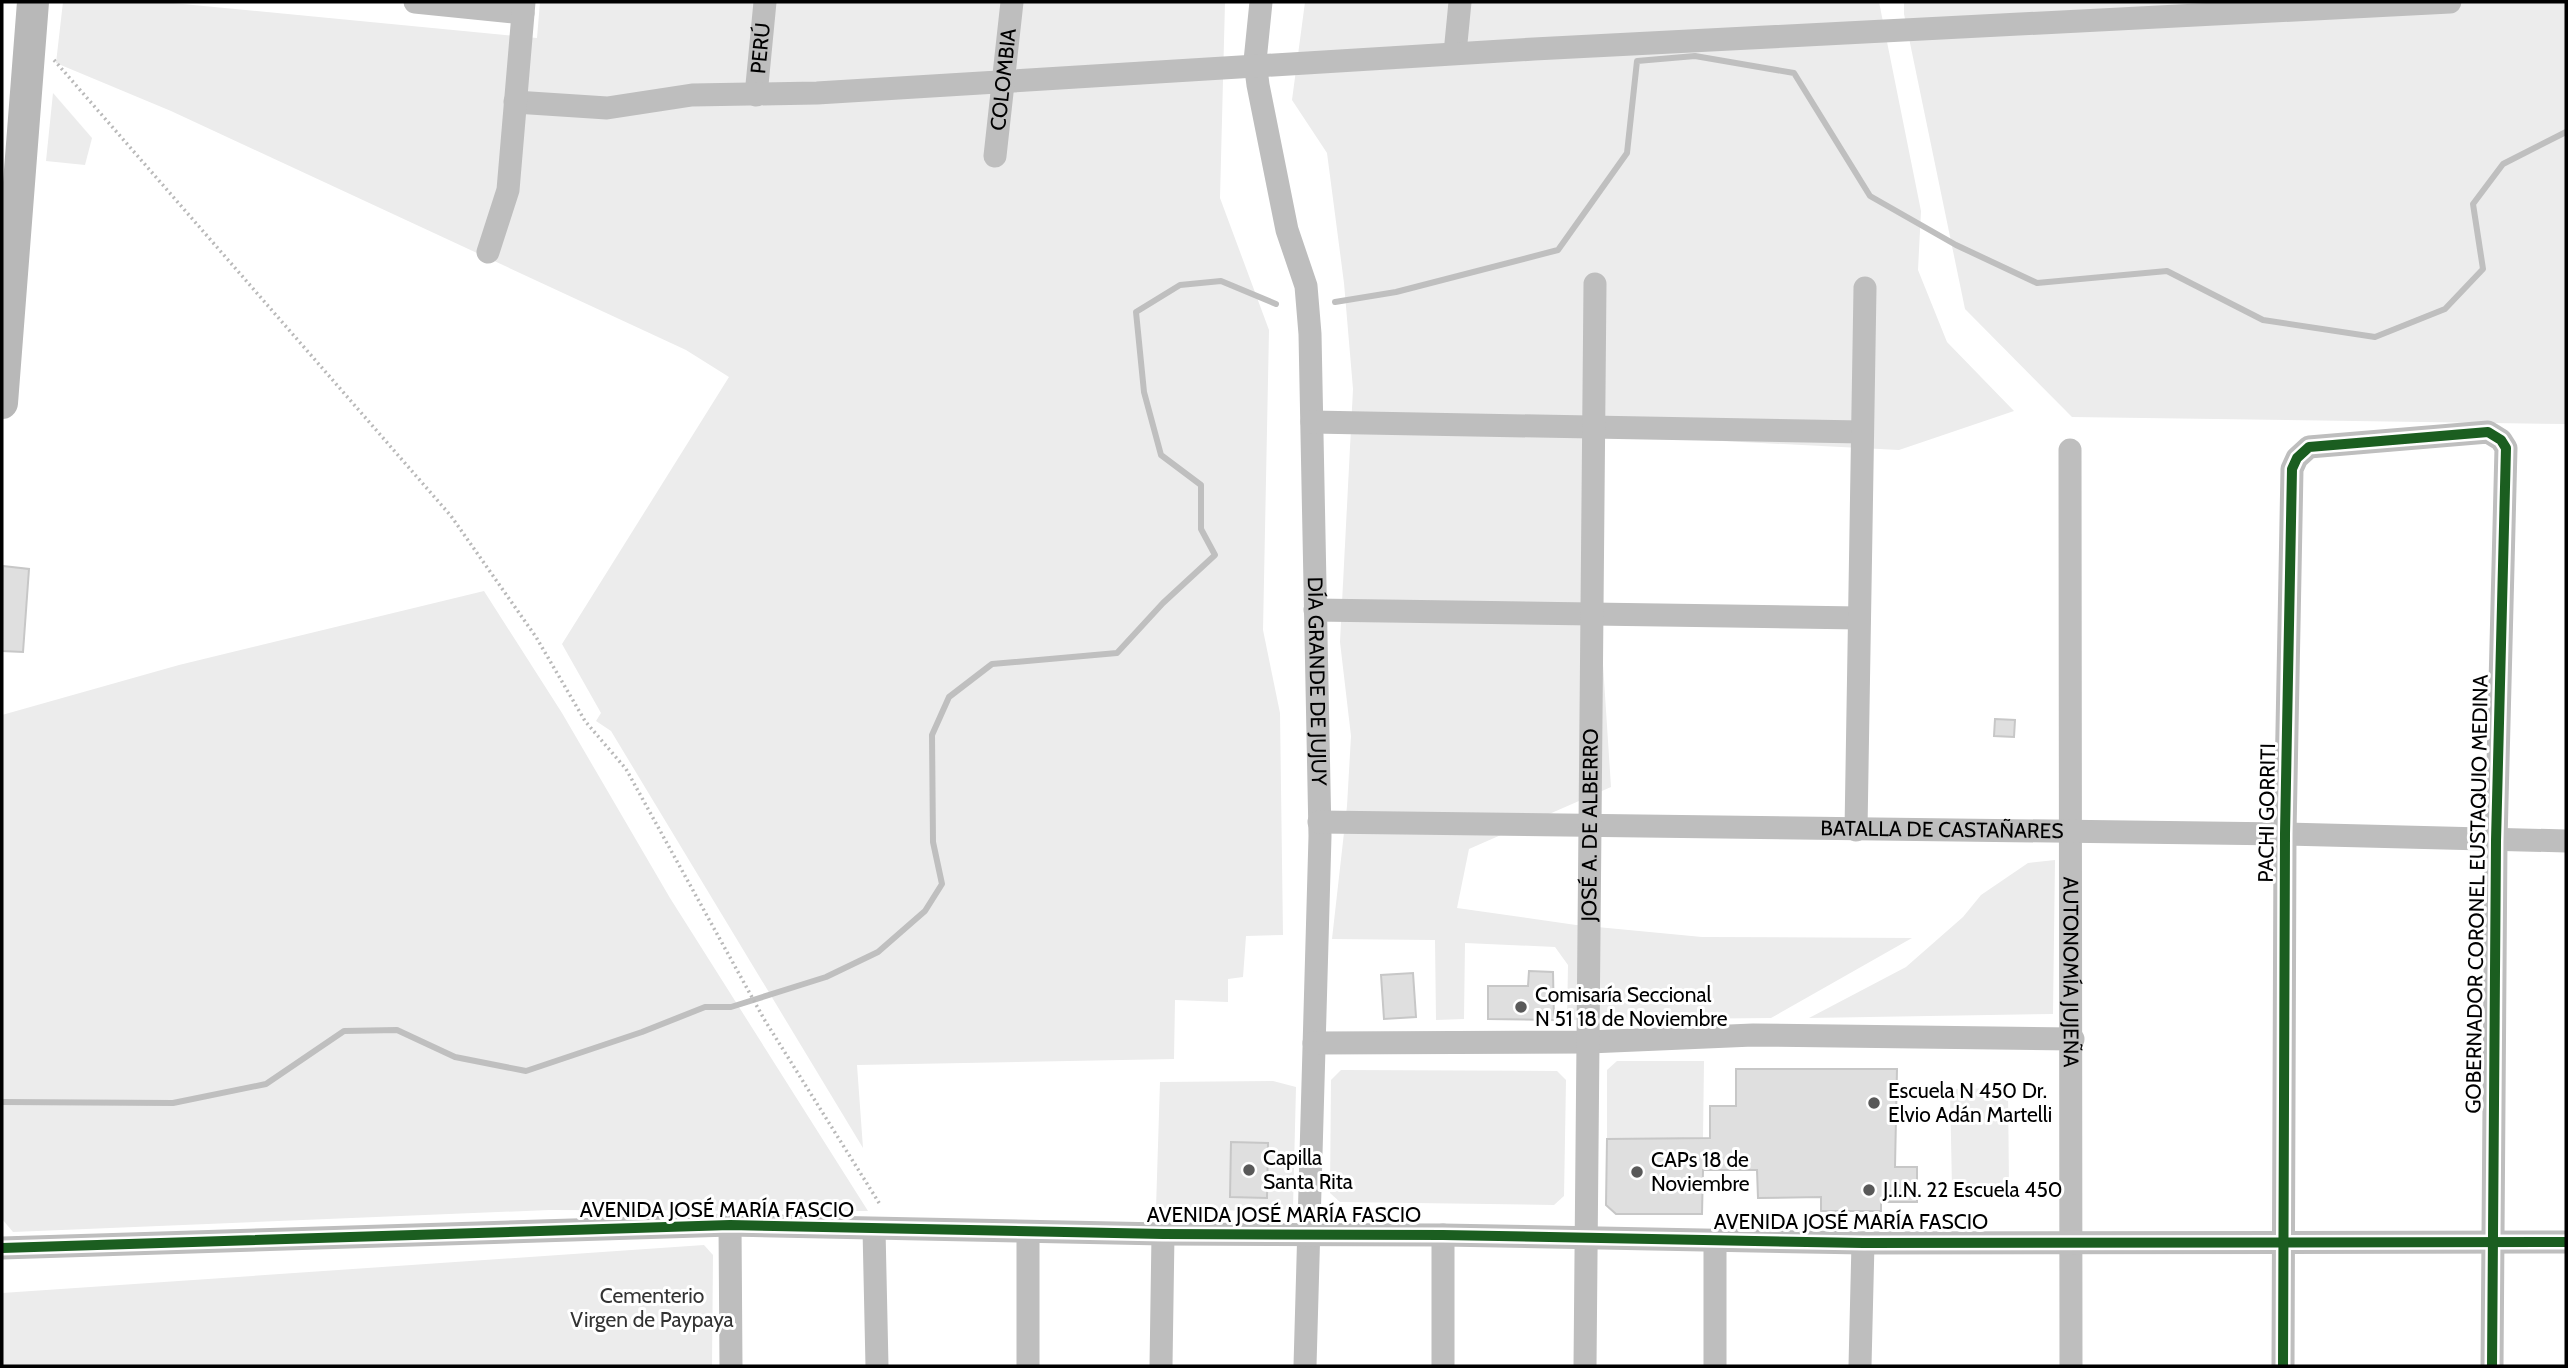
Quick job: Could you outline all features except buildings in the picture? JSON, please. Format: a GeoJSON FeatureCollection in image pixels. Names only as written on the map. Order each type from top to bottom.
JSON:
{"type":"FeatureCollection","features":[{"type":"Feature","properties":{"kind":"street"},"geometry":{"type":"LineString","coordinates":[[2,394],[13,132],[30,41],[33,2]]}},
{"type":"Feature","properties":{"kind":"street"},"geometry":{"type":"LineString","coordinates":[[415,2],[523,7],[508,190],[488,252]]}},
{"type":"Feature","properties":{"kind":"street","name":"PERÚ"},"geometry":{"type":"LineString","coordinates":[[756,95],[765,2]]}},
{"type":"Feature","properties":{"kind":"street","name":"COLOMBIA"},"geometry":{"type":"LineString","coordinates":[[995,156],[1012,2]]}},
{"type":"Feature","properties":{"kind":"street","name":"DÍA GRANDE DE JUJUY"},"geometry":{"type":"LineString","coordinates":[[1261,2],[1256,66],[1287,230],[1306,286],[1312,422],[1319,822],[1305,1366]]}},
{"type":"Feature","properties":{"kind":"street"},"geometry":{"type":"LineString","coordinates":[[1455,54],[1461,2]]}},
{"type":"Feature","properties":{"kind":"street"},"geometry":{"type":"LineString","coordinates":[[515,102],[607,107],[692,95],[756,95],[1003,82],[1455,54],[2450,2]]}},
{"type":"Feature","properties":{"kind":"street","name":"JOSÉ A. DE ALBERRO"},"geometry":{"type":"LineString","coordinates":[[1585,1366],[1584,1239],[1592,826],[1595,284]]}},
{"type":"Feature","properties":{"kind":"street"},"geometry":{"type":"LineString","coordinates":[[1856,830],[1864,288]]}},
{"type":"Feature","properties":{"kind":"street"},"geometry":{"type":"LineString","coordinates":[[1312,422],[1862,432]]}},
{"type":"Feature","properties":{"kind":"street","name":"PACHI GORRITI"},"geometry":{"type":"LineString","coordinates":[[2283,1366],[2285,834],[2292,469],[2297,458],[2309,447],[2488,432]]}},
{"type":"Feature","properties":{"kind":"street","name":"GOBERNADOR CORONEL EUSTAQUIO MEDINA"},"geometry":{"type":"LineString","coordinates":[[2488,432],[2501,440],[2506,448],[2496,841],[2491,1241],[2493,1366]]}},
{"type":"Feature","properties":{"kind":"street","name":"AUTONOMÍA JUJEÑA"},"geometry":{"type":"LineString","coordinates":[[2070,450],[2073,1040],[2071,1366]]}},
{"type":"Feature","properties":{"kind":"street"},"geometry":{"type":"LineString","coordinates":[[1315,610],[1859,618]]}},
{"type":"Feature","properties":{"kind":"street","name":"BATALLA DE CASTAÑARES"},"geometry":{"type":"LineString","coordinates":[[1319,822],[2285,834],[2566,841]]}},
{"type":"Feature","properties":{"kind":"street"},"geometry":{"type":"LineString","coordinates":[[1314,1043],[1589,1042],[1753,1035],[2073,1040]]}},
{"type":"Feature","properties":{"kind":"street"},"geometry":{"type":"LineString","coordinates":[[730,1225],[731,1366]]}},
{"type":"Feature","properties":{"kind":"street","name":"AVENIDA JOSÉ MARÍA FASCIO"},"geometry":{"type":"LineString","coordinates":[[2,1248],[730,1225],[1028,1232],[1443,1235],[1863,1243],[2566,1242]]}},
{"type":"Feature","properties":{"kind":"street"},"geometry":{"type":"LineString","coordinates":[[874,1229],[877,1366]]}},
{"type":"Feature","properties":{"kind":"street"},"geometry":{"type":"LineString","coordinates":[[1028,1232],[1028,1366]]}},
{"type":"Feature","properties":{"kind":"street"},"geometry":{"type":"LineString","coordinates":[[1161,1366],[1163,1234]]}},
{"type":"Feature","properties":{"kind":"street"},"geometry":{"type":"LineString","coordinates":[[1443,1235],[1443,1366]]}},
{"type":"Feature","properties":{"kind":"street"},"geometry":{"type":"LineString","coordinates":[[1715,1241],[1715,1366]]}},
{"type":"Feature","properties":{"kind":"street"},"geometry":{"type":"LineString","coordinates":[[1860,1366],[1863,1243]]}},
{"type":"Feature","properties":{"kind":"path"},"geometry":{"type":"LineString","coordinates":[[30,41],[49,55],[460,527],[536,637],[585,721],[626,769],[764,1019],[882,1206],[874,1229]]}},
{"type":"Feature","properties":{"kind":"green space"},"geometry":{"type":"Polygon","coordinates":[[[63,2],[162,2],[537,38],[540,2],[1225,2],[1220,198],[1269,330],[1263,630],[1280,713],[1283,935],[1246,936],[1243,977],[1228,979],[1228,1002],[1175,1000],[1174,1059],[857,1065],[863,1148],[611,731],[596,721],[601,713],[562,644],[729,377],[686,350],[171,111],[56,63],[63,2]]]}},
{"type":"Feature","properties":{"kind":"green space"},"geometry":{"type":"Polygon","coordinates":[[[1305,2],[1879,2],[1921,211],[1918,270],[1947,342],[2014,411],[1899,450],[1588,434],[1611,787],[1469,849],[1457,908],[1576,925],[1702,937],[1912,938],[1771,1018],[1567,1020],[1568,965],[1555,947],[1465,943],[1464,1019],[1436,1020],[1435,940],[1332,939],[1347,806],[1351,736],[1340,642],[1353,389],[1344,283],[1327,153],[1292,100],[1305,2]]]}},
{"type":"Feature","properties":{"kind":"green space"},"geometry":{"type":"Polygon","coordinates":[[[1904,2],[2566,2],[2566,424],[2072,417],[1965,309],[1904,14],[1904,2]]]}},
{"type":"Feature","properties":{"kind":"green space"},"geometry":{"type":"Polygon","coordinates":[[[53,93],[92,138],[85,165],[46,161],[53,93]]]}},
{"type":"Feature","properties":{"kind":"green space"},"geometry":{"type":"Polygon","coordinates":[[[484,591],[562,713],[670,898],[868,1211],[549,1210],[13,1232],[2,1219],[2,715],[179,665],[484,591]]]}},
{"type":"Feature","properties":{"kind":"green space"},"geometry":{"type":"Polygon","coordinates":[[[2055,860],[2053,1014],[1809,1018],[1906,967],[1963,917],[1981,895],[2028,863],[2055,860]]]}},
{"type":"Feature","properties":{"kind":"green space"},"geometry":{"type":"Polygon","coordinates":[[[1617,1061],[1704,1061],[1703,1138],[1607,1139],[1607,1070],[1617,1061]]]}},
{"type":"Feature","properties":{"kind":"green space"},"geometry":{"type":"Polygon","coordinates":[[[1341,1070],[1557,1071],[1566,1080],[1564,1196],[1554,1205],[1340,1202],[1330,1193],[1331,1080],[1341,1070]]]}},
{"type":"Feature","properties":{"kind":"green space"},"geometry":{"type":"Polygon","coordinates":[[[1273,1081],[1296,1087],[1293,1208],[1272,1212],[1156,1208],[1160,1082],[1273,1081]]]}},
{"type":"Feature","properties":{"kind":"green space"},"geometry":{"type":"Polygon","coordinates":[[[2008,1088],[2009,1187],[1952,1188],[1950,1089],[2008,1088]]]}},
{"type":"Feature","properties":{"kind":"green space","name":"Cementerio Virgen de Paypaya"},"geometry":{"type":"Polygon","coordinates":[[[704,1245],[713,1255],[712,1366],[2,1366],[2,1293],[704,1245]]]}},
{"type":"Feature","properties":{"kind":"waterway"},"geometry":{"type":"LineString","coordinates":[[1335,302],[1396,292],[1558,250],[1627,153],[1637,61],[1695,56],[1794,73],[1870,196],[1956,245],[2037,283],[2167,271],[2263,320],[2375,337],[2445,309],[2483,269],[2473,204],[2503,164],[2566,132]]}},
{"type":"Feature","properties":{"kind":"waterway"},"geometry":{"type":"LineString","coordinates":[[2,1102],[173,1103],[266,1084],[344,1031],[397,1030],[455,1057],[526,1071],[642,1032],[705,1007],[731,1007],[826,977],[878,952],[925,911],[942,884],[933,842],[932,735],[949,697],[992,664],[1117,653],[1163,603],[1215,555],[1201,529],[1201,485],[1161,455],[1144,392],[1136,312],[1180,285],[1221,281],[1276,304]]}},
{"type":"Feature","properties":{"kind":"cycle path"},"geometry":{"type":"LineString","coordinates":[[2283,1366],[2285,834],[2292,469],[2297,458],[2309,447],[2488,432],[2501,440],[2506,448],[2496,841],[2492,1366]]}},
{"type":"Feature","properties":{"kind":"cycle path"},"geometry":{"type":"LineString","coordinates":[[2,1248],[730,1225],[1163,1234],[1443,1235],[1863,1243],[2566,1242]]}},
{"type":"Feature","properties":{"kind":"place","name":"Comisaría Seccional N 51 18 de Noviembre"},"geometry":{"type":"Point","coordinates":[1521,1007]}},
{"type":"Feature","properties":{"kind":"place","name":"Escuela N 450 Dr. Elvio Adán Martelli"},"geometry":{"type":"Point","coordinates":[1874,1103]}},
{"type":"Feature","properties":{"kind":"place","name":"Capilla Santa Rita"},"geometry":{"type":"Point","coordinates":[1249,1170]}},
{"type":"Feature","properties":{"kind":"place","name":"CAPs 18 de Noviembre"},"geometry":{"type":"Point","coordinates":[1637,1172]}},
{"type":"Feature","properties":{"kind":"place","name":"J.I.N. 22 Escuela 450"},"geometry":{"type":"Point","coordinates":[1869,1190]}}]}
